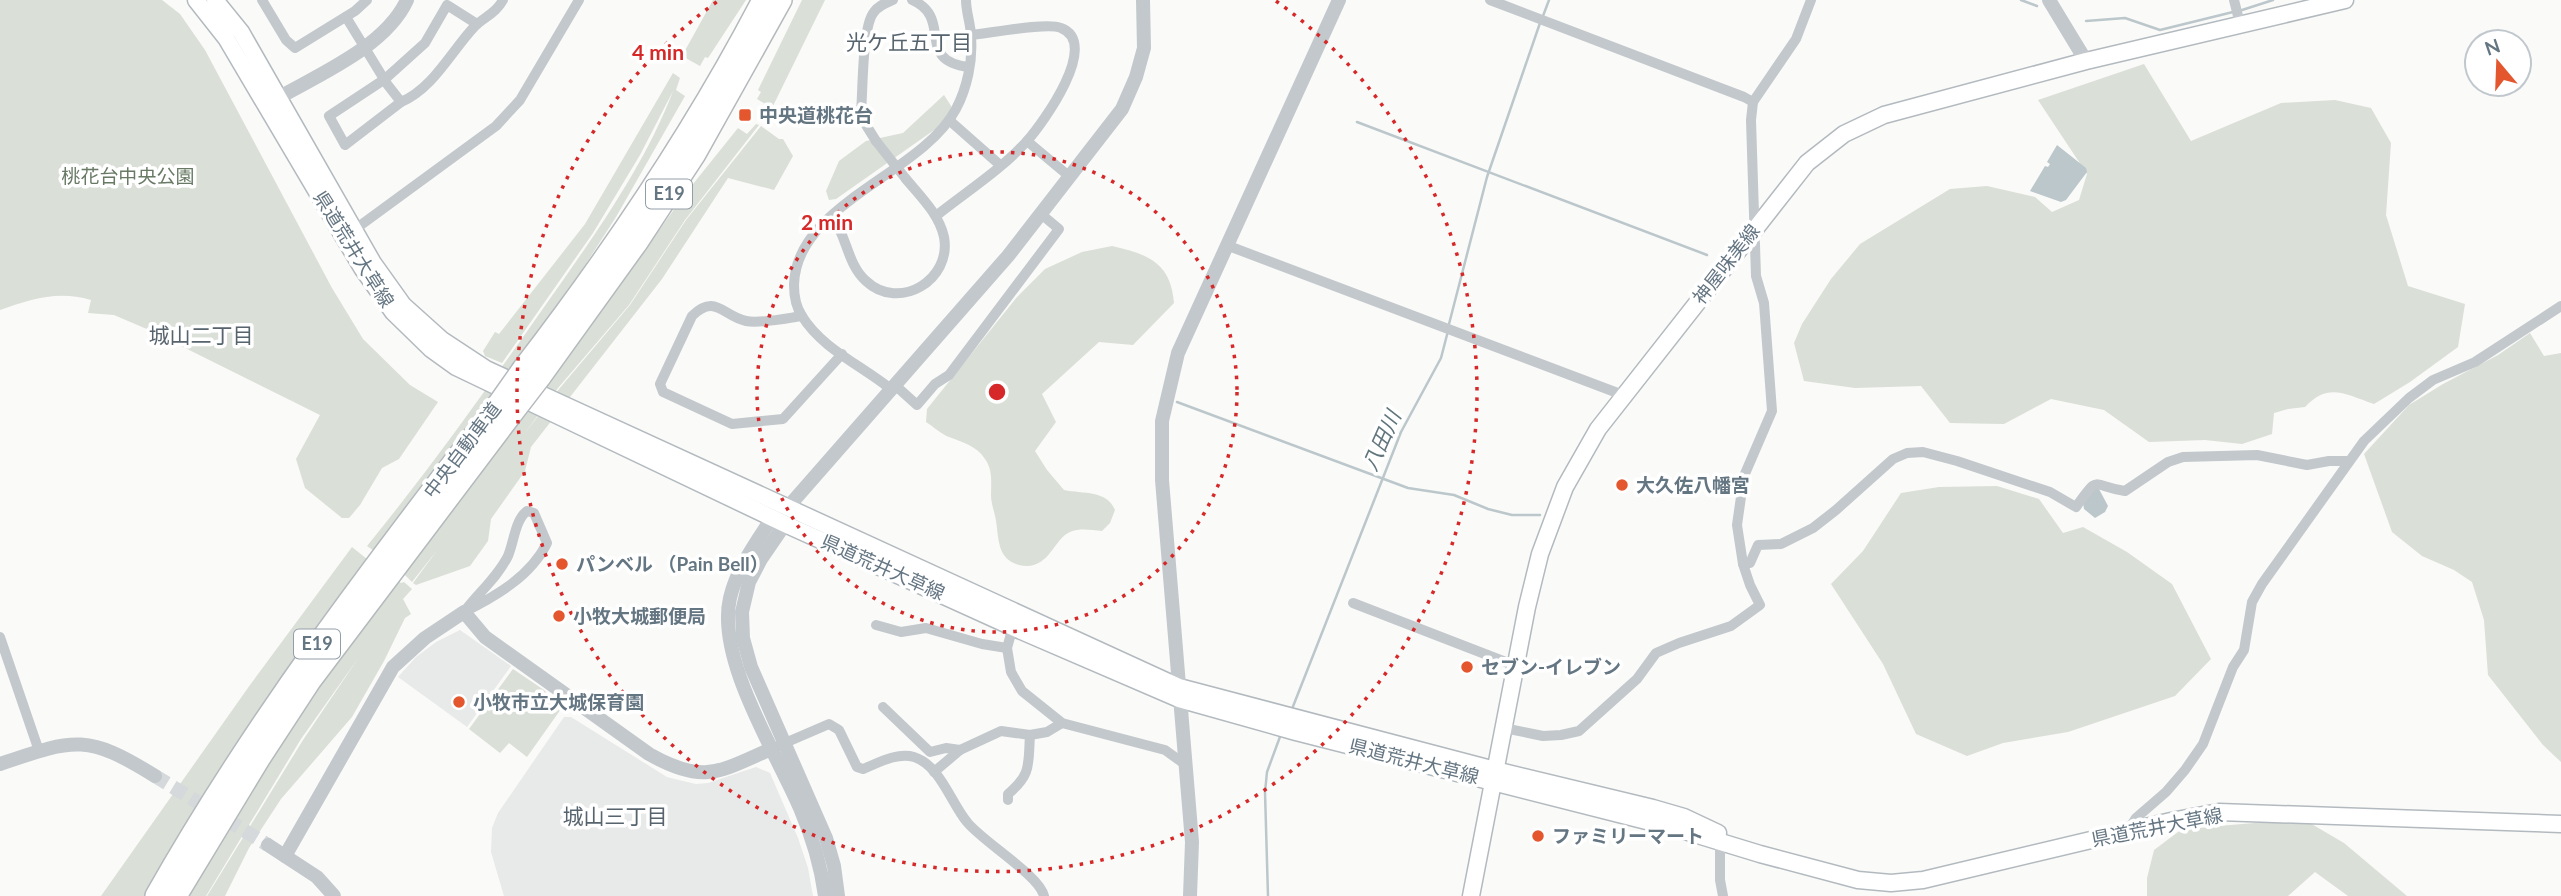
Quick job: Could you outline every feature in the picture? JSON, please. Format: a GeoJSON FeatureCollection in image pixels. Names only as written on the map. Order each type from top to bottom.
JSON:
{"type":"FeatureCollection","features":[{"type":"Feature","properties":{"kind":"highway","name":"中央自動車道"},"geometry":{"type":"LineString","coordinates":[[531,373],[586,285],[682,145],[763,0]]}},
{"type":"Feature","properties":{"kind":"highway","name":"中央自動車道"},"geometry":{"type":"LineString","coordinates":[[176,896],[310,681],[531,373],[638,241],[695,154],[781,0]]}},
{"type":"Feature","properties":{"kind":"highway","name":"中央自動車道"},"geometry":{"type":"LineString","coordinates":[[156,896],[195,827],[295,673],[383,553],[503,411]]}},
{"type":"Feature","properties":{"kind":"main road","name":"県道荒井大草線"},"geometry":{"type":"LineString","coordinates":[[196,0],[273,101],[373,263],[403,304],[421,323],[463,356],[788,507],[1016,620]]}},
{"type":"Feature","properties":{"kind":"main road","name":"県道荒井大草線"},"geometry":{"type":"LineString","coordinates":[[215,0],[241,32],[273,101],[362,268],[393,312],[431,349],[456,368],[778,521],[1016,620],[1179,693],[1494,775],[1760,855],[1858,880],[1891,883],[1923,880],[2219,812],[2561,824]]}},
{"type":"Feature","properties":{"kind":"main road","name":"神屋味美線"},"geometry":{"type":"LineString","coordinates":[[1471,896],[1540,554],[1554,514],[1577,464],[1598,429],[1807,163],[1844,134],[1884,115],[2086,61],[2344,0]]}},
{"type":"Feature","properties":{"kind":"main road","name":"県道荒井大草線"},"geometry":{"type":"LineString","coordinates":[[1494,775],[1684,817],[1760,855]]}},
{"type":"Feature","properties":{"kind":"street"},"geometry":{"type":"LineString","coordinates":[[266,1],[286,40],[295,48],[367,0]]}},
{"type":"Feature","properties":{"kind":"street"},"geometry":{"type":"LineString","coordinates":[[273,101],[365,47],[389,27],[407,0]]}},
{"type":"Feature","properties":{"kind":"street"},"geometry":{"type":"LineString","coordinates":[[477,24],[447,5],[425,43],[385,79],[328,116],[345,145],[401,102],[411,98],[477,24],[497,11],[503,0]]}},
{"type":"Feature","properties":{"kind":"street"},"geometry":{"type":"LineString","coordinates":[[354,230],[496,126],[520,100],[579,0]]}},
{"type":"Feature","properties":{"kind":"street"},"geometry":{"type":"LineString","coordinates":[[832,216],[843,235],[857,271],[873,287],[893,294],[914,291],[925,285],[942,263],[944,240],[936,216],[876,141],[862,112],[867,27],[875,11],[882,4],[893,0]]}},
{"type":"Feature","properties":{"kind":"street"},"geometry":{"type":"LineString","coordinates":[[912,0],[930,14],[934,24],[936,47],[941,56],[948,63],[969,67]]}},
{"type":"Feature","properties":{"kind":"street"},"geometry":{"type":"LineString","coordinates":[[966,0],[972,35],[969,67],[961,98],[949,120],[917,151],[832,216],[808,240],[797,265],[794,293],[802,316],[820,337],[842,355],[917,404],[935,384],[949,375],[1059,229],[1041,215]]}},
{"type":"Feature","properties":{"kind":"street"},"geometry":{"type":"LineString","coordinates":[[825,896],[817,857],[746,652],[742,612],[749,582],[778,521],[788,507],[1008,256],[1122,109],[1136,78],[1144,48],[1143,0]]}},
{"type":"Feature","properties":{"kind":"street"},"geometry":{"type":"LineString","coordinates":[[1190,896],[1192,842],[1162,480],[1162,421],[1178,354],[1339,0]]}},
{"type":"Feature","properties":{"kind":"street"},"geometry":{"type":"LineString","coordinates":[[1490,0],[1744,97],[1753,103]]}},
{"type":"Feature","properties":{"kind":"street"},"geometry":{"type":"LineString","coordinates":[[1504,728],[1542,736],[1561,736],[1579,731],[1637,679],[1656,653],[1731,626],[1760,605],[1743,564],[1737,525],[1744,476],[1772,411],[1764,303],[1756,276],[1753,103],[1796,38],[1811,0]]}},
{"type":"Feature","properties":{"kind":"street"},"geometry":{"type":"LineString","coordinates":[[2049,0],[2086,61]]}},
{"type":"Feature","properties":{"kind":"street"},"geometry":{"type":"LineString","coordinates":[[2234,0],[2240,24]]}},
{"type":"Feature","properties":{"kind":"street"},"geometry":{"type":"LineString","coordinates":[[346,16],[401,102]]}},
{"type":"Feature","properties":{"kind":"street"},"geometry":{"type":"LineString","coordinates":[[936,216],[1027,141],[1073,70],[1077,51],[1071,36],[1064,28],[1048,24],[972,35]]}},
{"type":"Feature","properties":{"kind":"street"},"geometry":{"type":"LineString","coordinates":[[949,120],[1000,165]]}},
{"type":"Feature","properties":{"kind":"street"},"geometry":{"type":"LineString","coordinates":[[1027,141],[1070,177]]}},
{"type":"Feature","properties":{"kind":"street"},"geometry":{"type":"LineString","coordinates":[[1227,245],[1623,395]]}},
{"type":"Feature","properties":{"kind":"street"},"geometry":{"type":"LineString","coordinates":[[802,316],[747,322],[713,305],[700,308],[692,316],[660,384],[663,392],[732,424],[783,419],[842,355]]}},
{"type":"Feature","properties":{"kind":"street"},"geometry":{"type":"LineString","coordinates":[[2127,832],[2136,818],[2166,792],[2185,770],[2203,744],[2233,667],[2244,650],[2252,602],[2364,441],[2409,398],[2433,380],[2475,362],[2561,306]]}},
{"type":"Feature","properties":{"kind":"street"},"geometry":{"type":"LineString","coordinates":[[1743,564],[1750,563],[1758,545],[1781,544],[1813,528],[1893,459],[1907,453],[1923,452],[1957,461],[2050,492],[2076,508],[2095,484],[2125,491],[2168,462],[2183,457],[2257,456],[2307,465],[2348,461]]}},
{"type":"Feature","properties":{"kind":"street"},"geometry":{"type":"LineString","coordinates":[[285,856],[393,667],[416,645],[464,611],[525,574],[538,558],[547,543],[534,513],[527,511],[521,515],[514,542],[493,581],[464,611]]}},
{"type":"Feature","properties":{"kind":"street"},"geometry":{"type":"LineString","coordinates":[[1353,603],[1516,666]]}},
{"type":"Feature","properties":{"kind":"street"},"geometry":{"type":"LineString","coordinates":[[464,611],[485,637],[649,754],[673,768],[686,772],[710,772],[829,724],[839,730],[857,767],[863,769],[898,756],[912,756],[934,772],[968,823],[1043,890],[1044,896]]}},
{"type":"Feature","properties":{"kind":"street"},"geometry":{"type":"LineString","coordinates":[[1016,620],[1007,648],[1011,671],[1022,691],[1062,723],[1165,750],[1186,765]]}},
{"type":"Feature","properties":{"kind":"street"},"geometry":{"type":"LineString","coordinates":[[876,625],[901,632],[926,628],[1007,648]]}},
{"type":"Feature","properties":{"kind":"street"},"geometry":{"type":"LineString","coordinates":[[0,637],[39,751]]}},
{"type":"Feature","properties":{"kind":"street"},"geometry":{"type":"LineString","coordinates":[[883,707],[930,752],[946,748],[960,750]]}},
{"type":"Feature","properties":{"kind":"street"},"geometry":{"type":"LineString","coordinates":[[934,772],[960,750],[1000,731],[1030,735],[1047,732],[1062,723]]}},
{"type":"Feature","properties":{"kind":"street"},"geometry":{"type":"LineString","coordinates":[[1008,800],[1007,794],[1023,781],[1028,766],[1030,735]]}},
{"type":"Feature","properties":{"kind":"street"},"geometry":{"type":"LineString","coordinates":[[0,764],[72,743],[88,744],[120,754],[155,776]]}},
{"type":"Feature","properties":{"kind":"street"},"geometry":{"type":"LineString","coordinates":[[778,746],[826,838],[838,896]]}},
{"type":"Feature","properties":{"kind":"street"},"geometry":{"type":"LineString","coordinates":[[1720,841],[1720,880],[1723,896]]}},
{"type":"Feature","properties":{"kind":"street"},"geometry":{"type":"LineString","coordinates":[[268,845],[317,877],[334,896]]}},
{"type":"Feature","properties":{"kind":"shaded area"},"geometry":{"type":"Polygon","coordinates":[[[2057,145],[2086,168],[2087,172],[2066,200],[2061,202],[2030,191],[2045,166],[2050,164],[2047,162],[2057,145]]]}},
{"type":"Feature","properties":{"kind":"shaded area"},"geometry":{"type":"Polygon","coordinates":[[[2093,489],[2099,489],[2108,506],[2105,512],[2095,518],[2084,509],[2083,503],[2093,489]]]}},
{"type":"Feature","properties":{"kind":"shaded area","name":"小牧市立大城保育園"},"geometry":{"type":"Polygon","coordinates":[[[460,630],[511,666],[467,727],[398,677],[416,657],[436,642],[460,630]]]}},
{"type":"Feature","properties":{"kind":"shaded area"},"geometry":{"type":"Polygon","coordinates":[[[564,717],[571,717],[667,777],[696,784],[708,783],[756,767],[770,773],[798,838],[808,868],[813,896],[504,896],[491,852],[492,828],[498,813],[564,717]]]}},
{"type":"Feature","properties":{"kind":"green space","name":"桃花台中央公園"},"geometry":{"type":"Polygon","coordinates":[[[0,0],[162,0],[180,14],[205,50],[332,288],[363,339],[410,385],[438,402],[399,459],[382,468],[349,518],[342,518],[305,488],[296,459],[320,415],[149,330],[114,315],[88,313],[91,300],[56,296],[34,299],[0,310],[0,0]]]}},
{"type":"Feature","properties":{"kind":"green space"},"geometry":{"type":"Polygon","coordinates":[[[713,0],[746,0],[700,66],[682,56],[713,0]]]}},
{"type":"Feature","properties":{"kind":"green space"},"geometry":{"type":"Polygon","coordinates":[[[802,0],[825,0],[772,108],[757,99],[761,92],[758,90],[802,0]]]}},
{"type":"Feature","properties":{"kind":"green space"},"geometry":{"type":"Polygon","coordinates":[[[2144,64],[2191,141],[2281,103],[2335,100],[2371,108],[2391,143],[2386,215],[2408,286],[2465,304],[2458,347],[2374,404],[2345,394],[2329,392],[2313,399],[2305,407],[2274,413],[2272,434],[2242,444],[2205,440],[2149,442],[2104,410],[2051,399],[2004,424],[1950,423],[1921,386],[1855,388],[1804,381],[1794,343],[1802,324],[1831,279],[1860,244],[1950,189],[1987,186],[2035,197],[2052,212],[2079,200],[2087,174],[2038,100],[2144,64]]]}},
{"type":"Feature","properties":{"kind":"green space"},"geometry":{"type":"Polygon","coordinates":[[[673,73],[680,78],[676,90],[685,96],[616,217],[524,353],[374,551],[367,546],[478,400],[614,204],[647,148],[673,91],[640,155],[593,233],[502,363],[485,356],[483,351],[495,332],[499,334],[585,224],[673,73]]]}},
{"type":"Feature","properties":{"kind":"green space"},"geometry":{"type":"Polygon","coordinates":[[[944,95],[953,109],[937,128],[836,199],[829,200],[826,191],[839,161],[866,141],[903,133],[944,95]]]}},
{"type":"Feature","properties":{"kind":"green space"},"geometry":{"type":"Polygon","coordinates":[[[756,124],[759,125],[685,220],[629,305],[558,388],[525,433],[630,305],[686,220],[761,126],[783,139],[793,156],[774,190],[728,178],[662,279],[531,447],[525,471],[491,519],[488,541],[470,566],[416,585],[413,583],[438,549],[412,582],[401,571],[613,295],[685,194],[738,128],[747,134],[756,124]]]}},
{"type":"Feature","properties":{"kind":"green space"},"geometry":{"type":"Polygon","coordinates":[[[1112,246],[1147,257],[1163,269],[1172,289],[1174,303],[1133,345],[1099,342],[1042,394],[1056,422],[1035,451],[1064,490],[1100,496],[1115,510],[1110,523],[1102,531],[1070,532],[1037,564],[1019,565],[1007,558],[1000,548],[988,463],[974,448],[946,436],[926,422],[927,409],[1017,297],[1045,269],[1082,252],[1112,246]]]}},
{"type":"Feature","properties":{"kind":"green space"},"geometry":{"type":"Polygon","coordinates":[[[2530,333],[2544,356],[2561,353],[2561,762],[2543,745],[2488,675],[2484,620],[2472,582],[2454,570],[2422,556],[2392,532],[2364,454],[2409,405],[2498,355],[2530,333]]]}},
{"type":"Feature","properties":{"kind":"green space"},"geometry":{"type":"Polygon","coordinates":[[[1997,486],[2039,499],[2063,533],[2083,527],[2127,552],[2172,584],[2211,659],[2175,696],[2068,732],[2003,743],[1967,756],[1916,734],[1883,664],[1831,584],[1863,551],[1901,493],[1939,487],[1997,486]]]}},
{"type":"Feature","properties":{"kind":"green space"},"geometry":{"type":"Polygon","coordinates":[[[352,547],[367,559],[307,641],[221,768],[147,896],[101,896],[250,685],[352,547]]]}},
{"type":"Feature","properties":{"kind":"green space"},"geometry":{"type":"Polygon","coordinates":[[[395,579],[412,589],[403,599],[411,614],[405,618],[352,717],[281,799],[249,848],[225,896],[207,896],[303,740],[359,657],[301,739],[206,896],[184,896],[258,774],[395,579]]]}},
{"type":"Feature","properties":{"kind":"green space"},"geometry":{"type":"Polygon","coordinates":[[[513,669],[544,690],[561,709],[527,757],[509,743],[500,753],[469,729],[513,669]]]}},
{"type":"Feature","properties":{"kind":"green space"},"geometry":{"type":"Polygon","coordinates":[[[2303,819],[2344,843],[2407,896],[2348,896],[2315,872],[2288,896],[2147,896],[2147,878],[2154,850],[2182,829],[2303,819]]]}},
{"type":"Feature","properties":{"kind":"waterway","name":"八田川"},"geometry":{"type":"LineString","coordinates":[[1543,16],[1549,0]]}},
{"type":"Feature","properties":{"kind":"waterway"},"geometry":{"type":"LineString","coordinates":[[2021,0],[2037,6]]}},
{"type":"Feature","properties":{"kind":"waterway"},"geometry":{"type":"LineString","coordinates":[[2239,11],[2273,0]]}},
{"type":"Feature","properties":{"kind":"waterway"},"geometry":{"type":"LineString","coordinates":[[2086,21],[2125,18],[2160,30],[2233,12]]}},
{"type":"Feature","properties":{"kind":"waterway","name":"八田川"},"geometry":{"type":"LineString","coordinates":[[1449,324],[1487,177],[1540,23]]}},
{"type":"Feature","properties":{"kind":"waterway"},"geometry":{"type":"LineString","coordinates":[[1357,122],[1707,255]]}},
{"type":"Feature","properties":{"kind":"waterway","name":"八田川"},"geometry":{"type":"LineString","coordinates":[[1292,709],[1401,432],[1441,358],[1448,331]]}},
{"type":"Feature","properties":{"kind":"waterway"},"geometry":{"type":"LineString","coordinates":[[1177,402],[1408,488],[1454,495],[1488,509],[1512,515],[1540,515]]}},
{"type":"Feature","properties":{"kind":"waterway","name":"八田川"},"geometry":{"type":"LineString","coordinates":[[1268,896],[1265,792],[1267,772],[1281,734]]}},
{"type":"Feature","properties":{"kind":"tunnel"},"geometry":{"type":"LineString","coordinates":[[155,776],[268,845]]}},
{"type":"Feature","properties":{"kind":"place","name":"中央道桃花台"},"geometry":{"type":"Point","coordinates":[745,115]}},
{"type":"Feature","properties":{"kind":"place","name":"大久佐八幡宮"},"geometry":{"type":"Point","coordinates":[1622,485]}},
{"type":"Feature","properties":{"kind":"place","name":"パンベル （Pain Bell）"},"geometry":{"type":"Point","coordinates":[562,564]}},
{"type":"Feature","properties":{"kind":"place","name":"小牧大城郵便局"},"geometry":{"type":"Point","coordinates":[559,616]}},
{"type":"Feature","properties":{"kind":"place","name":"セブン-イレブン"},"geometry":{"type":"Point","coordinates":[1467,667]}},
{"type":"Feature","properties":{"kind":"place","name":"小牧市立大城保育園"},"geometry":{"type":"Point","coordinates":[459,702]}},
{"type":"Feature","properties":{"kind":"place","name":"ファミリーマート"},"geometry":{"type":"Point","coordinates":[1538,836]}},
{"type":"Feature","properties":{"kind":"district","name":"光ケ丘五丁目"},"geometry":{"type":"Point","coordinates":[909,43]}},
{"type":"Feature","properties":{"kind":"district","name":"城山二丁目"},"geometry":{"type":"Point","coordinates":[201,336]}},
{"type":"Feature","properties":{"kind":"district","name":"城山三丁目"},"geometry":{"type":"Point","coordinates":[615,817]}}]}
